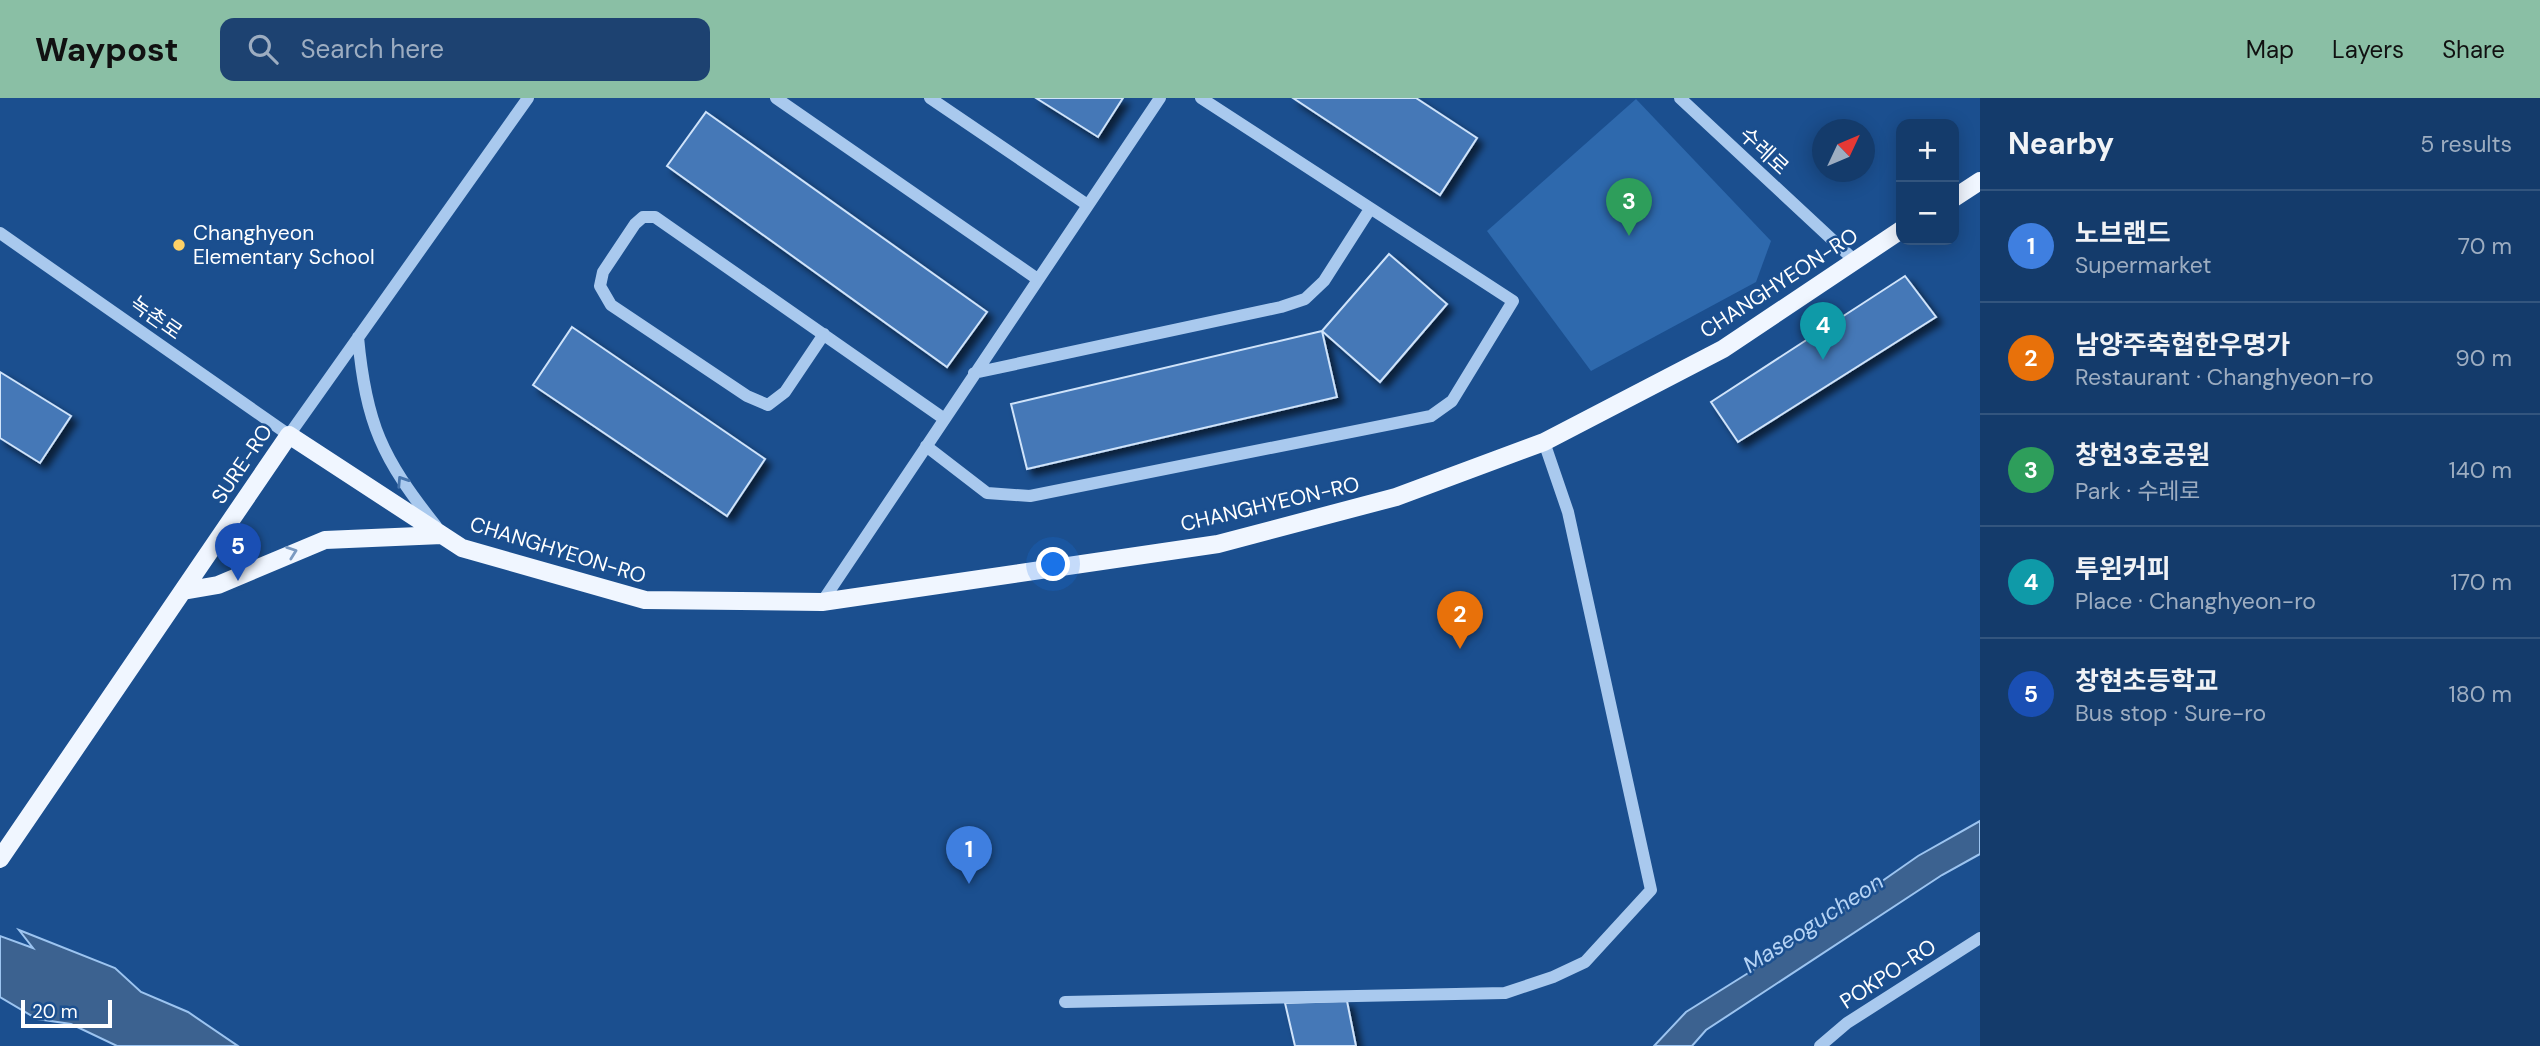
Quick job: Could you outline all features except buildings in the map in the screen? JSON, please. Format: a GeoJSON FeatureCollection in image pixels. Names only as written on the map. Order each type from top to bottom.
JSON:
{"type":"FeatureCollection","features":[{"type":"Feature","properties":{"kind":"main road"},"geometry":{"type":"LineString","coordinates":[[1959,195],[1980,181]]}},
{"type":"Feature","properties":{"kind":"main road","name":"CHANGHYEON-RO"},"geometry":{"type":"LineString","coordinates":[[289,435],[462,548],[645,600],[822,602],[1218,544],[1396,497],[1544,442],[1723,349],[1896,233]]}},
{"type":"Feature","properties":{"kind":"main road","name":"SURE-RO"},"geometry":{"type":"LineString","coordinates":[[0,859],[289,435]]}},
{"type":"Feature","properties":{"kind":"main road"},"geometry":{"type":"LineString","coordinates":[[183,592],[218,585],[283,555],[325,541],[443,535]]}},
{"type":"Feature","properties":{"kind":"street","name":"SURE-RO"},"geometry":{"type":"LineString","coordinates":[[289,435],[528,98]]}},
{"type":"Feature","properties":{"kind":"street"},"geometry":{"type":"LineString","coordinates":[[776,98],[1036,278]]}},
{"type":"Feature","properties":{"kind":"street"},"geometry":{"type":"LineString","coordinates":[[930,98],[1086,204]]}},
{"type":"Feature","properties":{"kind":"street"},"geometry":{"type":"LineString","coordinates":[[822,602],[1036,278],[1160,98]]}},
{"type":"Feature","properties":{"kind":"street"},"geometry":{"type":"LineString","coordinates":[[926,446],[948,466],[987,493],[1030,496],[1432,416],[1452,401],[1513,301],[1201,98]]}},
{"type":"Feature","properties":{"kind":"street","name":"수레로"},"geometry":{"type":"LineString","coordinates":[[1680,98],[1854,260]]}},
{"type":"Feature","properties":{"kind":"street"},"geometry":{"type":"LineString","coordinates":[[974,373],[1268,310],[1305,299],[1324,281],[1370,209]]}},
{"type":"Feature","properties":{"kind":"street"},"geometry":{"type":"LineString","coordinates":[[824,334],[785,392],[768,405],[747,396],[611,305],[600,286],[603,272],[635,224],[643,217],[655,217],[824,334],[943,418]]}},
{"type":"Feature","properties":{"kind":"street","name":"녹촌로"},"geometry":{"type":"LineString","coordinates":[[0,233],[289,435]]}},
{"type":"Feature","properties":{"kind":"street"},"geometry":{"type":"LineString","coordinates":[[358,337],[363,389],[373,425],[405,487],[443,535]]}},
{"type":"Feature","properties":{"kind":"street"},"geometry":{"type":"LineString","coordinates":[[1065,1002],[1505,993],[1553,977],[1586,962],[1651,890],[1568,512],[1544,442]]}},
{"type":"Feature","properties":{"kind":"street","name":"POKPO-RO"},"geometry":{"type":"LineString","coordinates":[[1820,1046],[1847,1023],[1980,938]]}},
{"type":"Feature","properties":{"kind":"shaded area"},"geometry":{"type":"Polygon","coordinates":[[[1636,99],[1771,241],[1756,282],[1591,371],[1487,231],[1636,99]]]}},
{"type":"Feature","properties":{"kind":"shaded area"},"geometry":{"type":"Polygon","coordinates":[[[1980,821],[1980,854],[1942,875],[1706,1030],[1692,1046],[1654,1046],[1686,1012],[1769,960],[1918,856],[1980,821]]]}},
{"type":"Feature","properties":{"kind":"shaded area"},"geometry":{"type":"Polygon","coordinates":[[[19,930],[115,968],[141,992],[188,1012],[238,1046],[117,1046],[71,1024],[37,1019],[0,997],[0,936],[33,948],[19,930]]]}},
{"type":"Feature","properties":{"kind":"place","name":"창현3호공원"},"geometry":{"type":"Point","coordinates":[1629,236]}},
{"type":"Feature","properties":{"kind":"place","name":"Changhyeon Elementary School"},"geometry":{"type":"Point","coordinates":[179,245]}},
{"type":"Feature","properties":{"kind":"place","name":"투윈커피"},"geometry":{"type":"Point","coordinates":[1823,360]}},
{"type":"Feature","properties":{"kind":"place","name":"창현초등학교"},"geometry":{"type":"Point","coordinates":[238,581]}},
{"type":"Feature","properties":{"kind":"place","name":"남양주축협한우명가"},"geometry":{"type":"Point","coordinates":[1460,649]}},
{"type":"Feature","properties":{"kind":"place","name":"노브랜드"},"geometry":{"type":"Point","coordinates":[969,884]}},
{"type":"Feature","properties":{"kind":"water label","name":"Maseogucheon"},"geometry":{"type":"Point","coordinates":[1813,923]}}]}
